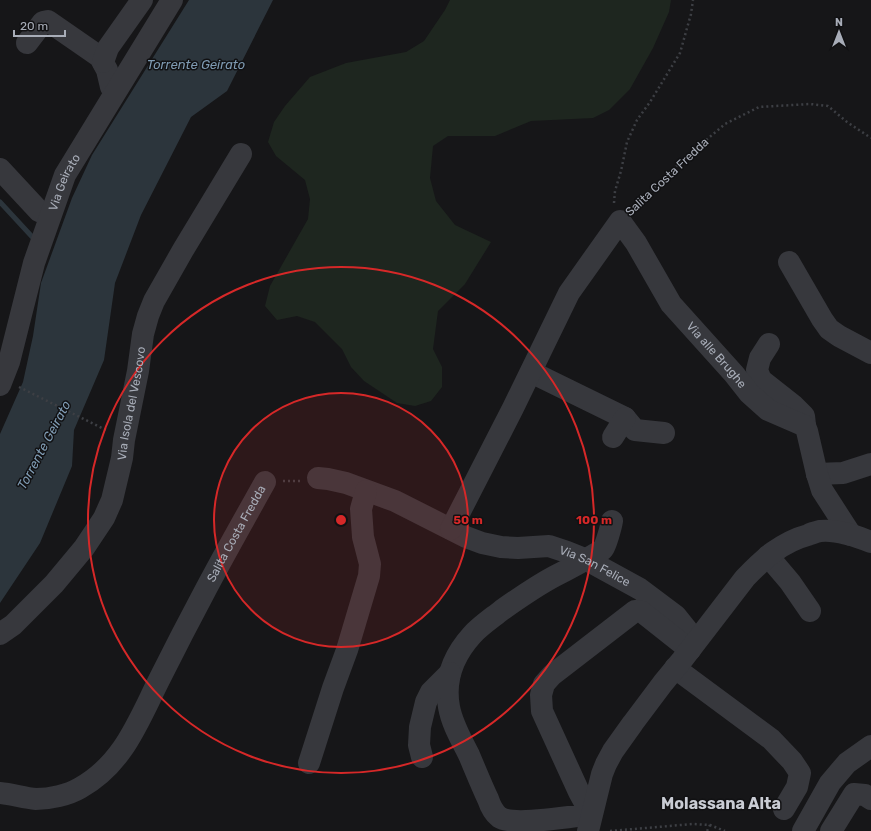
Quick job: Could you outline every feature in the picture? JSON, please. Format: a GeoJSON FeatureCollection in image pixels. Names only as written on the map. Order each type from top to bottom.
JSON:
{"type":"FeatureCollection","features":[{"type":"Feature","properties":{"kind":"street"},"geometry":{"type":"LineString","coordinates":[[104,62],[108,48],[142,0]]}},
{"type":"Feature","properties":{"kind":"street","name":"Via Geirato"},"geometry":{"type":"LineString","coordinates":[[8,385],[9,362],[34,263],[65,175],[172,0]]}},
{"type":"Feature","properties":{"kind":"street"},"geometry":{"type":"LineString","coordinates":[[27,43],[43,22],[48,20],[100,57],[107,70],[111,87],[115,91]]}},
{"type":"Feature","properties":{"kind":"street","name":"Via Isola del Vescovo"},"geometry":{"type":"LineString","coordinates":[[0,634],[13,625],[54,584],[84,548],[104,518],[112,500],[122,458],[124,440],[138,371],[143,334],[148,316],[154,301],[180,255],[241,154]]}},
{"type":"Feature","properties":{"kind":"street"},"geometry":{"type":"LineString","coordinates":[[0,170],[48,221]]}},
{"type":"Feature","properties":{"kind":"street","name":"Salita Costa Fredda"},"geometry":{"type":"LineString","coordinates":[[451,529],[492,451],[569,293],[617,213]]}},
{"type":"Feature","properties":{"kind":"street","name":"Via alle Brughe"},"geometry":{"type":"LineString","coordinates":[[617,213],[671,304],[734,374],[749,393],[768,410],[805,426]]}},
{"type":"Feature","properties":{"kind":"street"},"geometry":{"type":"LineString","coordinates":[[789,262],[829,329],[871,353]]}},
{"type":"Feature","properties":{"kind":"street"},"geometry":{"type":"LineString","coordinates":[[769,344],[760,358],[757,370],[761,380],[794,406],[804,416],[816,474],[822,490],[861,539]]}},
{"type":"Feature","properties":{"kind":"street"},"geometry":{"type":"LineString","coordinates":[[531,372],[625,418],[635,430],[664,433]]}},
{"type":"Feature","properties":{"kind":"street"},"geometry":{"type":"LineString","coordinates":[[613,437],[625,418]]}},
{"type":"Feature","properties":{"kind":"street"},"geometry":{"type":"LineString","coordinates":[[816,474],[843,473],[871,464]]}},
{"type":"Feature","properties":{"kind":"street"},"geometry":{"type":"LineString","coordinates":[[318,478],[346,483],[395,501],[451,529]]}},
{"type":"Feature","properties":{"kind":"street","name":"Salita Costa Fredda"},"geometry":{"type":"LineString","coordinates":[[0,792],[37,799],[60,796],[79,789],[95,778],[112,763],[125,747],[134,731],[206,588],[265,482]]}},
{"type":"Feature","properties":{"kind":"street"},"geometry":{"type":"LineString","coordinates":[[309,763],[347,650],[369,576],[370,564],[363,537],[361,509],[366,491]]}},
{"type":"Feature","properties":{"kind":"street"},"geometry":{"type":"LineString","coordinates":[[590,822],[512,821],[498,816],[488,801],[470,757],[452,720],[447,689],[454,661],[462,647],[472,635],[525,593],[587,560],[603,549],[610,532],[612,521]]}},
{"type":"Feature","properties":{"kind":"street","name":"Via San Felice"},"geometry":{"type":"LineString","coordinates":[[451,529],[482,543],[501,547],[518,548],[549,546],[587,560],[640,589],[676,616],[686,655]]}},
{"type":"Feature","properties":{"kind":"street"},"geometry":{"type":"LineString","coordinates":[[590,822],[602,774],[613,751],[745,578],[756,566],[781,547],[794,540],[820,531],[833,531],[861,539]]}},
{"type":"Feature","properties":{"kind":"street"},"geometry":{"type":"LineString","coordinates":[[768,556],[790,582],[810,611]]}},
{"type":"Feature","properties":{"kind":"street"},"geometry":{"type":"LineString","coordinates":[[590,822],[579,792],[542,711],[541,695],[544,684],[552,675],[635,611],[642,612],[792,761],[800,773],[797,786],[784,809]]}},
{"type":"Feature","properties":{"kind":"street"},"geometry":{"type":"LineString","coordinates":[[686,655],[725,694]]}},
{"type":"Feature","properties":{"kind":"street"},"geometry":{"type":"LineString","coordinates":[[422,757],[419,746],[420,727],[426,702],[431,692],[450,674]]}},
{"type":"Feature","properties":{"kind":"street"},"geometry":{"type":"LineString","coordinates":[[803,831],[830,783],[847,763],[871,746]]}},
{"type":"Feature","properties":{"kind":"street"},"geometry":{"type":"LineString","coordinates":[[831,831],[854,794],[865,795],[871,798]]}},
{"type":"Feature","properties":{"kind":"path"},"geometry":{"type":"LineString","coordinates":[[617,213],[615,191],[621,171],[626,142],[637,120],[650,102],[680,53],[691,14],[693,0]]}},
{"type":"Feature","properties":{"kind":"path","name":"Salita Costa Fredda"},"geometry":{"type":"LineString","coordinates":[[617,213],[643,199],[685,158],[725,124],[759,107],[810,104],[828,106],[847,122],[871,138]]}},
{"type":"Feature","properties":{"kind":"path"},"geometry":{"type":"LineString","coordinates":[[8,385],[96,425]]}},
{"type":"Feature","properties":{"kind":"path","name":"Salita Costa Fredda"},"geometry":{"type":"LineString","coordinates":[[265,482],[311,481],[318,478]]}},
{"type":"Feature","properties":{"kind":"path"},"geometry":{"type":"LineString","coordinates":[[610,831],[693,824],[710,825],[725,831]]}},
{"type":"Feature","properties":{"kind":"path"},"geometry":{"type":"LineString","coordinates":[[707,831],[710,825]]}},
{"type":"Feature","properties":{"kind":"shaded area"},"geometry":{"type":"Polygon","coordinates":[[[450,0],[671,0],[669,12],[653,48],[630,89],[609,110],[593,118],[531,121],[495,136],[448,136],[433,146],[430,178],[436,201],[455,225],[491,242],[465,284],[438,311],[433,349],[442,367],[442,387],[431,401],[415,406],[397,403],[364,381],[351,367],[342,349],[315,322],[297,316],[277,320],[265,306],[270,286],[308,219],[310,199],[305,180],[276,156],[268,142],[274,122],[285,106],[310,77],[346,63],[406,52],[424,41],[450,0]]]}},
{"type":"Feature","properties":{"kind":"water","name":"Torrente Geirato"},"geometry":{"type":"Polygon","coordinates":[[[189,0],[273,0],[227,91],[191,117],[141,215],[115,283],[104,360],[74,430],[72,466],[40,543],[0,603],[0,434],[23,382],[33,336],[41,283],[72,198],[92,155],[189,0]]]}},
{"type":"Feature","properties":{"kind":"waterway"},"geometry":{"type":"LineString","coordinates":[[0,202],[36,241]]}},
{"type":"Feature","properties":{"kind":"district","name":"Molassana Alta"},"geometry":{"type":"Point","coordinates":[721,803]}}]}
